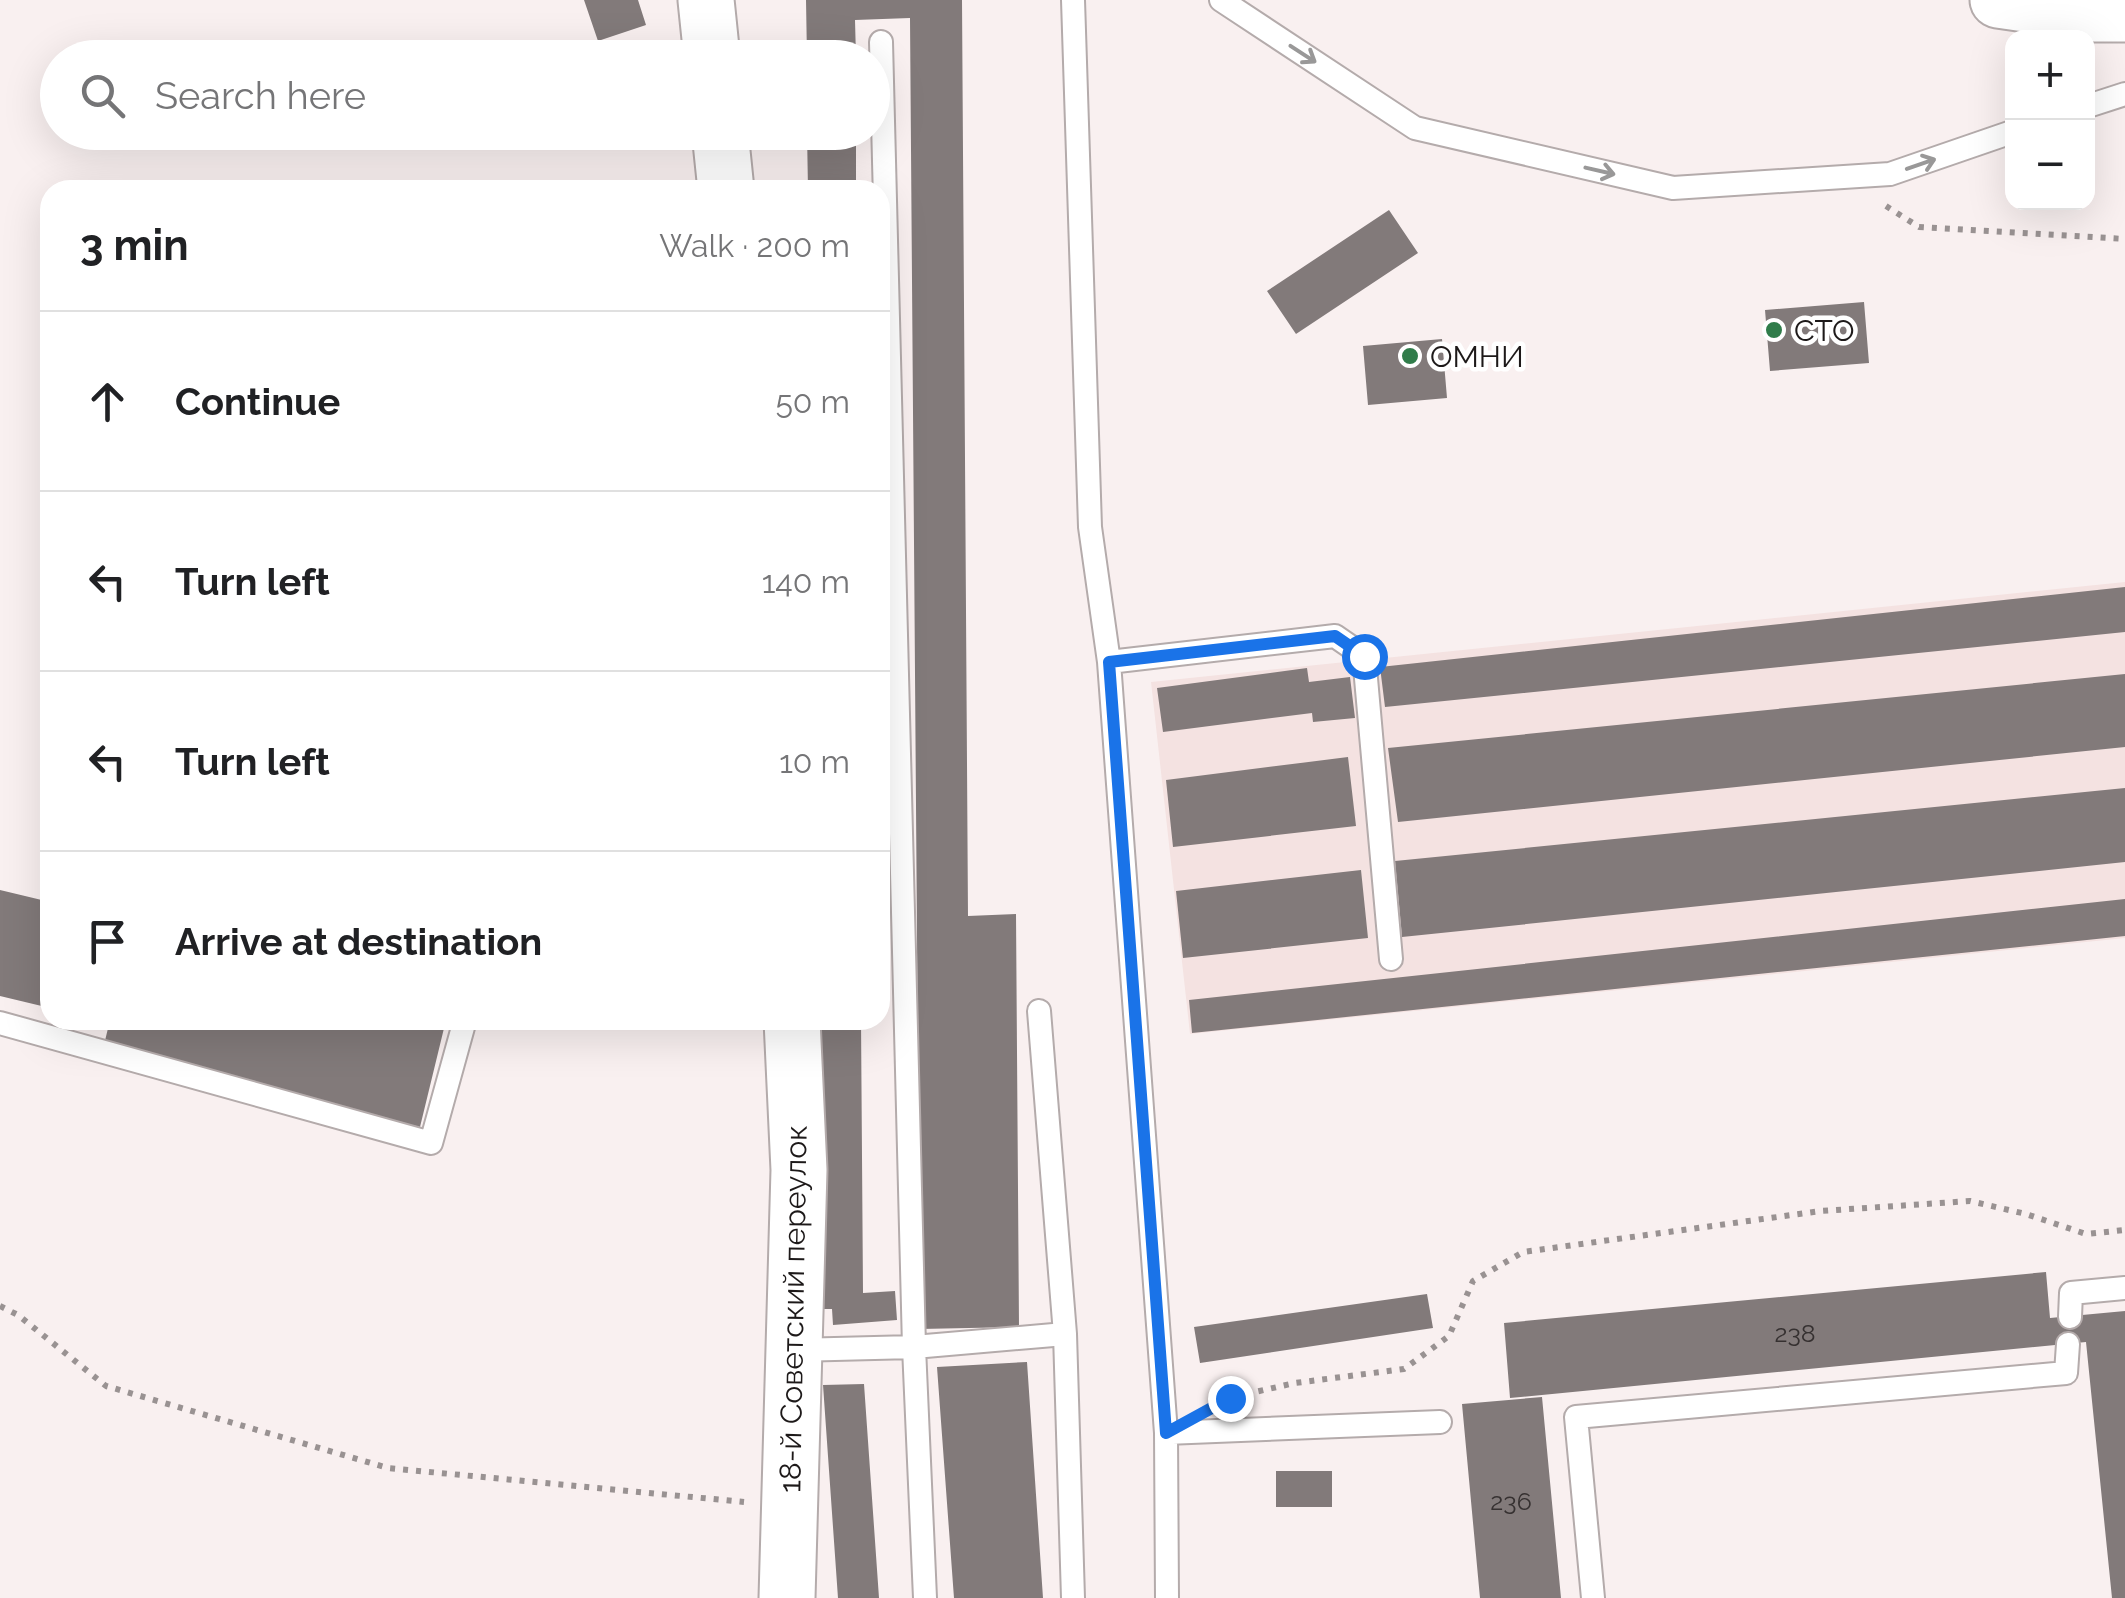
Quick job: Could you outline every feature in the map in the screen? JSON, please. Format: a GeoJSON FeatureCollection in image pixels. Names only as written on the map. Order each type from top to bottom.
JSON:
{"type":"FeatureCollection","features":[{"type":"Feature","properties":{"kind":"street"},"geometry":{"type":"LineString","coordinates":[[706,0],[710,40]]}},
{"type":"Feature","properties":{"kind":"street"},"geometry":{"type":"LineString","coordinates":[[1998,0],[2092,14],[2125,14]]}},
{"type":"Feature","properties":{"kind":"street"},"geometry":{"type":"LineString","coordinates":[[722,150],[725,180]]}},
{"type":"Feature","properties":{"kind":"street","name":"18-й Советский переулок"},"geometry":{"type":"LineString","coordinates":[[786,1598],[799,1170],[792,1030]]}},
{"type":"Feature","properties":{"kind":"lane"},"geometry":{"type":"LineString","coordinates":[[1222,0],[1416,128],[1673,188],[1890,174],[2005,134]]}},
{"type":"Feature","properties":{"kind":"lane"},"geometry":{"type":"LineString","coordinates":[[1080,1],[1090,526],[1109,662],[1166,1433],[1167,1598]]}},
{"type":"Feature","properties":{"kind":"lane"},"geometry":{"type":"LineString","coordinates":[[2095,104],[2125,94]]}},
{"type":"Feature","properties":{"kind":"lane"},"geometry":{"type":"LineString","coordinates":[[884,150],[884,180]]}},
{"type":"Feature","properties":{"kind":"lane"},"geometry":{"type":"LineString","coordinates":[[890,398],[914,1347],[926,1598]]}},
{"type":"Feature","properties":{"kind":"lane"},"geometry":{"type":"LineString","coordinates":[[1109,662],[1335,636],[1364,656],[1391,958]]}},
{"type":"Feature","properties":{"kind":"lane"},"geometry":{"type":"LineString","coordinates":[[1039,1011],[1065,1334],[1073,1598]]}},
{"type":"Feature","properties":{"kind":"lane"},"geometry":{"type":"LineString","coordinates":[[0,1023],[431,1143],[463,1030]]}},
{"type":"Feature","properties":{"kind":"lane"},"geometry":{"type":"LineString","coordinates":[[2070,1317],[2071,1293],[2125,1288]]}},
{"type":"Feature","properties":{"kind":"lane"},"geometry":{"type":"LineString","coordinates":[[795,1350],[914,1347],[1065,1334]]}},
{"type":"Feature","properties":{"kind":"lane"},"geometry":{"type":"LineString","coordinates":[[1593,1598],[1576,1417],[2066,1373],[2068,1344]]}},
{"type":"Feature","properties":{"kind":"lane"},"geometry":{"type":"LineString","coordinates":[[1166,1433],[1440,1422]]}},
{"type":"Feature","properties":{"kind":"path"},"geometry":{"type":"LineString","coordinates":[[1843,178],[1919,227],[2125,238]]}},
{"type":"Feature","properties":{"kind":"path"},"geometry":{"type":"LineString","coordinates":[[1230,1398],[1294,1383],[1404,1368],[1449,1336],[1473,1280],[1523,1252],[1821,1211],[1970,1202],[2026,1214],[2086,1234],[2125,1230]]}},
{"type":"Feature","properties":{"kind":"path"},"geometry":{"type":"LineString","coordinates":[[0,1306],[18,1315],[106,1386],[388,1468],[790,1507]]}},
{"type":"Feature","properties":{"kind":"shaded area"},"geometry":{"type":"Polygon","coordinates":[[[2125,582],[2125,938],[1190,1034],[1151,682],[2125,582]]]}},
{"type":"Feature","properties":{"kind":"building"},"geometry":{"type":"Polygon","coordinates":[[[584,0],[638,0],[646,25],[598,40],[584,0]]]}},
{"type":"Feature","properties":{"kind":"building"},"geometry":{"type":"Polygon","coordinates":[[[806,0],[962,0],[968,916],[1016,914],[1019,1327],[920,1329],[910,18],[855,20],[856,40],[807,40],[806,0]]]}},
{"type":"Feature","properties":{"kind":"building"},"geometry":{"type":"Polygon","coordinates":[[[807,150],[856,150],[856,180],[808,180],[807,150]]]}},
{"type":"Feature","properties":{"kind":"building"},"geometry":{"type":"Polygon","coordinates":[[[1389,210],[1418,253],[1296,334],[1267,291],[1389,210]]]}},
{"type":"Feature","properties":{"kind":"building"},"geometry":{"type":"Polygon","coordinates":[[[1864,302],[1869,363],[1770,371],[1765,310],[1864,302]]]}},
{"type":"Feature","properties":{"kind":"building"},"geometry":{"type":"Polygon","coordinates":[[[1442,339],[1447,398],[1368,405],[1363,346],[1442,339]]]}},
{"type":"Feature","properties":{"kind":"building"},"geometry":{"type":"Polygon","coordinates":[[[2125,587],[2125,632],[1385,707],[1380,667],[2125,587]]]}},
{"type":"Feature","properties":{"kind":"building"},"geometry":{"type":"Polygon","coordinates":[[[1307,668],[1309,682],[1350,677],[1355,718],[1313,722],[1312,713],[1163,732],[1157,688],[1307,668]]]}},
{"type":"Feature","properties":{"kind":"building"},"geometry":{"type":"Polygon","coordinates":[[[2125,674],[2125,747],[1398,822],[1388,748],[2125,674]]]}},
{"type":"Feature","properties":{"kind":"building"},"geometry":{"type":"Polygon","coordinates":[[[1348,757],[1356,826],[1173,847],[1166,780],[1348,757]]]}},
{"type":"Feature","properties":{"kind":"building"},"geometry":{"type":"Polygon","coordinates":[[[2125,788],[2125,862],[1402,937],[1395,861],[2125,788]]]}},
{"type":"Feature","properties":{"kind":"building"},"geometry":{"type":"Polygon","coordinates":[[[1361,870],[1368,938],[1183,958],[1176,891],[1361,870]]]}},
{"type":"Feature","properties":{"kind":"building"},"geometry":{"type":"Polygon","coordinates":[[[0,890],[40,900],[40,1006],[0,996],[0,890]]]}},
{"type":"Feature","properties":{"kind":"building"},"geometry":{"type":"Polygon","coordinates":[[[2125,899],[2125,936],[1192,1033],[1189,1000],[2125,899]]]}},
{"type":"Feature","properties":{"kind":"building"},"geometry":{"type":"Polygon","coordinates":[[[108,1030],[444,1030],[420,1127],[103,1049],[108,1030]]]}},
{"type":"Feature","properties":{"kind":"building"},"geometry":{"type":"Polygon","coordinates":[[[815,1030],[861,1030],[863,1293],[895,1291],[897,1320],[833,1325],[832,1309],[818,1309],[815,1030]]]}},
{"type":"Feature","properties":{"kind":"building"},"geometry":{"type":"Polygon","coordinates":[[[2046,1272],[2050,1318],[2125,1311],[2125,1598],[2112,1598],[2086,1342],[1510,1398],[1504,1323],[2046,1272]]]}},
{"type":"Feature","properties":{"kind":"building"},"geometry":{"type":"Polygon","coordinates":[[[1427,1294],[1433,1328],[1200,1363],[1194,1327],[1427,1294]]]}},
{"type":"Feature","properties":{"kind":"building"},"geometry":{"type":"Polygon","coordinates":[[[1027,1362],[1043,1598],[954,1598],[937,1367],[1027,1362]]]}},
{"type":"Feature","properties":{"kind":"building"},"geometry":{"type":"Polygon","coordinates":[[[864,1384],[879,1598],[838,1598],[823,1385],[864,1384]]]}},
{"type":"Feature","properties":{"kind":"building"},"geometry":{"type":"Polygon","coordinates":[[[1542,1397],[1561,1598],[1480,1598],[1462,1404],[1542,1397]]]}},
{"type":"Feature","properties":{"kind":"building"},"geometry":{"type":"Polygon","coordinates":[[[1276,1471],[1332,1471],[1332,1507],[1276,1507],[1276,1471]]]}},
{"type":"Feature","properties":{"kind":"place","name":"СТО"},"geometry":{"type":"Point","coordinates":[1774,330]}},
{"type":"Feature","properties":{"kind":"place","name":"ОМНИ"},"geometry":{"type":"Point","coordinates":[1410,356]}},
{"type":"Feature","properties":{"kind":"route"},"geometry":{"type":"LineString","coordinates":[[1230,1398],[1166,1433],[1109,662],[1335,636],[1364,656]]}}]}
